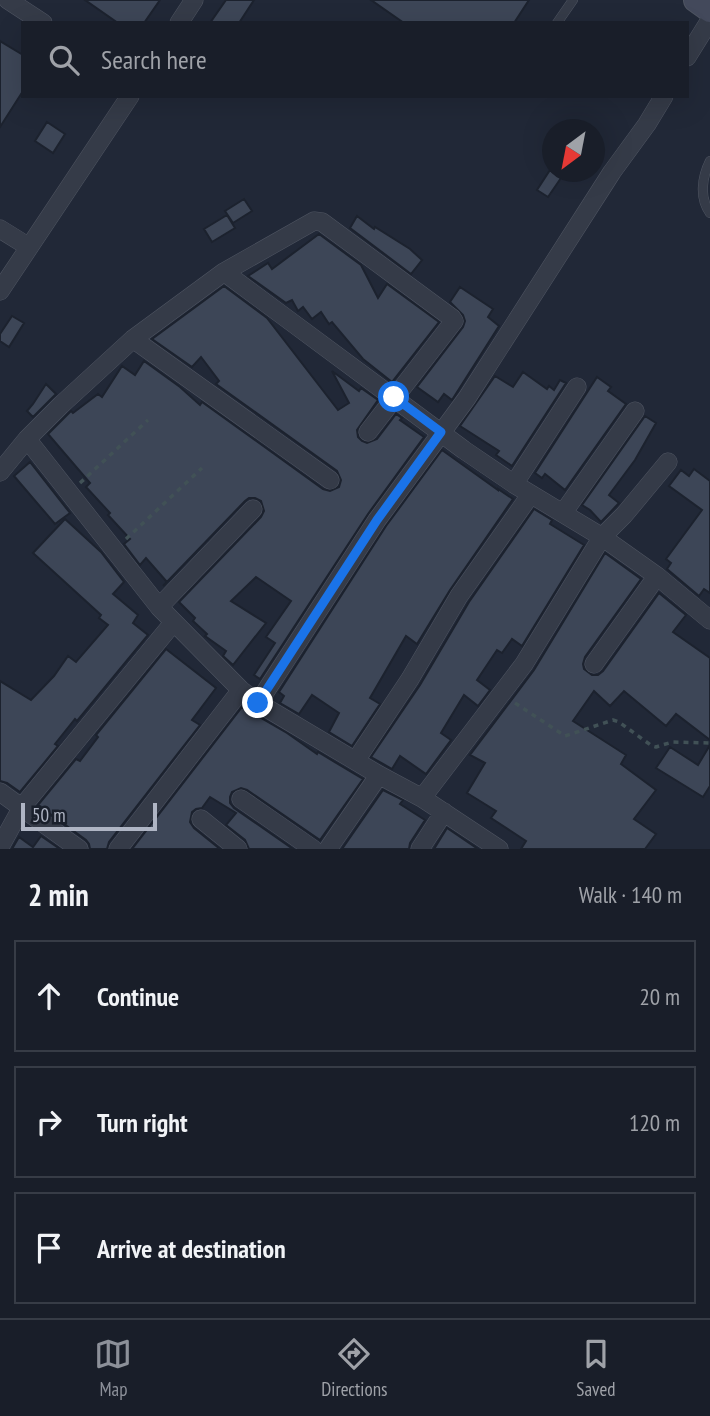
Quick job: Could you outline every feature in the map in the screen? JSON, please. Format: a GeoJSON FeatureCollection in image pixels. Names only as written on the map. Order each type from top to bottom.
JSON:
{"type":"FeatureCollection","features":[{"type":"Feature","properties":{"kind":"main road"},"geometry":{"type":"LineString","coordinates":[[696,0],[710,10]]}},
{"type":"Feature","properties":{"kind":"street"},"geometry":{"type":"LineString","coordinates":[[8,0],[40,21]]}},
{"type":"Feature","properties":{"kind":"street"},"geometry":{"type":"LineString","coordinates":[[180,21],[194,0]]}},
{"type":"Feature","properties":{"kind":"street"},"geometry":{"type":"LineString","coordinates":[[689,54],[710,19]]}},
{"type":"Feature","properties":{"kind":"street"},"geometry":{"type":"LineString","coordinates":[[0,291],[129,98]]}},
{"type":"Feature","properties":{"kind":"street"},"geometry":{"type":"LineString","coordinates":[[258,703],[377,520],[467,398],[663,98]]}},
{"type":"Feature","properties":{"kind":"street"},"geometry":{"type":"LineString","coordinates":[[0,472],[6,451],[27,439],[133,339],[224,272],[314,221],[322,222],[454,321],[368,432]]}},
{"type":"Feature","properties":{"kind":"street"},"geometry":{"type":"LineString","coordinates":[[0,229],[29,247]]}},
{"type":"Feature","properties":{"kind":"street"},"geometry":{"type":"LineString","coordinates":[[224,272],[464,450],[601,537],[657,576],[710,620]]}},
{"type":"Feature","properties":{"kind":"street"},"geometry":{"type":"LineString","coordinates":[[133,339],[330,480]]}},
{"type":"Feature","properties":{"kind":"street"},"geometry":{"type":"LineString","coordinates":[[514,484],[577,387]]}},
{"type":"Feature","properties":{"kind":"street"},"geometry":{"type":"LineString","coordinates":[[563,513],[635,411]]}},
{"type":"Feature","properties":{"kind":"street"},"geometry":{"type":"LineString","coordinates":[[27,439],[159,607],[241,690],[258,703],[422,798],[499,849]]}},
{"type":"Feature","properties":{"kind":"street"},"geometry":{"type":"LineString","coordinates":[[422,798],[524,664],[601,537],[668,462]]}},
{"type":"Feature","properties":{"kind":"street"},"geometry":{"type":"LineString","coordinates":[[356,760],[410,679],[459,596],[531,494]]}},
{"type":"Feature","properties":{"kind":"street"},"geometry":{"type":"LineString","coordinates":[[159,607],[253,509]]}},
{"type":"Feature","properties":{"kind":"street"},"geometry":{"type":"LineString","coordinates":[[594,664],[657,576]]}},
{"type":"Feature","properties":{"kind":"street"},"geometry":{"type":"LineString","coordinates":[[0,847],[22,807],[173,623]]}},
{"type":"Feature","properties":{"kind":"street"},"geometry":{"type":"LineString","coordinates":[[118,849],[241,690]]}},
{"type":"Feature","properties":{"kind":"street"},"geometry":{"type":"LineString","coordinates":[[328,849],[379,775]]}},
{"type":"Feature","properties":{"kind":"street"},"geometry":{"type":"LineString","coordinates":[[0,792],[79,849]]}},
{"type":"Feature","properties":{"kind":"street"},"geometry":{"type":"LineString","coordinates":[[241,799],[313,849]]}},
{"type":"Feature","properties":{"kind":"street"},"geometry":{"type":"LineString","coordinates":[[420,849],[444,812]]}},
{"type":"Feature","properties":{"kind":"street"},"geometry":{"type":"LineString","coordinates":[[201,819],[238,849]]}},
{"type":"Feature","properties":{"kind":"lane"},"geometry":{"type":"LineString","coordinates":[[558,21],[573,0]]}},
{"type":"Feature","properties":{"kind":"lane"},"geometry":{"type":"LineString","coordinates":[[710,161],[703,183],[704,205],[710,213]]}},
{"type":"Feature","properties":{"kind":"path"},"geometry":{"type":"LineString","coordinates":[[69,493],[148,420]]}},
{"type":"Feature","properties":{"kind":"path"},"geometry":{"type":"LineString","coordinates":[[114,550],[202,468]]}},
{"type":"Feature","properties":{"kind":"path"},"geometry":{"type":"LineString","coordinates":[[502,694],[565,736],[613,720],[656,747],[673,742],[710,743]]}},
{"type":"Feature","properties":{"kind":"building"},"geometry":{"type":"Polygon","coordinates":[[[85,0],[160,0],[145,21],[115,21],[85,0]]]}},
{"type":"Feature","properties":{"kind":"building"},"geometry":{"type":"Polygon","coordinates":[[[226,0],[254,0],[240,21],[211,21],[226,0]]]}},
{"type":"Feature","properties":{"kind":"building"},"geometry":{"type":"Polygon","coordinates":[[[371,0],[529,0],[515,21],[401,21],[371,0]]]}},
{"type":"Feature","properties":{"kind":"building"},"geometry":{"type":"Polygon","coordinates":[[[0,41],[21,54],[21,94],[0,127],[0,41]]]}},
{"type":"Feature","properties":{"kind":"building"},"geometry":{"type":"Polygon","coordinates":[[[47,122],[65,134],[53,153],[35,141],[47,122]]]}},
{"type":"Feature","properties":{"kind":"building"},"geometry":{"type":"Polygon","coordinates":[[[542,182],[558,182],[548,197],[537,190],[542,182]]]}},
{"type":"Feature","properties":{"kind":"building"},"geometry":{"type":"Polygon","coordinates":[[[244,199],[252,211],[233,223],[225,211],[244,199]]]}},
{"type":"Feature","properties":{"kind":"building"},"geometry":{"type":"Polygon","coordinates":[[[227,215],[235,228],[212,242],[204,229],[227,215]]]}},
{"type":"Feature","properties":{"kind":"building"},"geometry":{"type":"Polygon","coordinates":[[[357,216],[410,249],[422,260],[411,274],[350,228],[357,216]]]}},
{"type":"Feature","properties":{"kind":"building"},"geometry":{"type":"Polygon","coordinates":[[[319,234],[361,265],[378,298],[387,284],[439,322],[392,382],[363,359],[321,312],[312,319],[303,307],[298,311],[292,300],[286,303],[248,276],[268,263],[272,269],[319,234]]]}},
{"type":"Feature","properties":{"kind":"building"},"geometry":{"type":"Polygon","coordinates":[[[224,286],[267,318],[338,410],[349,403],[332,371],[359,391],[361,388],[378,400],[357,430],[362,441],[367,443],[377,439],[396,414],[424,437],[368,514],[260,679],[254,675],[275,643],[266,637],[291,601],[256,577],[231,601],[266,623],[233,665],[223,656],[226,651],[205,636],[207,634],[193,621],[195,618],[179,602],[261,517],[264,511],[261,501],[249,498],[245,501],[167,582],[146,558],[140,565],[124,544],[130,539],[86,487],[90,483],[48,434],[71,411],[73,413],[98,394],[102,397],[122,366],[135,375],[144,361],[200,405],[202,402],[323,489],[330,491],[339,487],[341,480],[337,471],[216,384],[219,381],[201,357],[192,367],[152,339],[224,286]]]}},
{"type":"Feature","properties":{"kind":"building"},"geometry":{"type":"Polygon","coordinates":[[[460,287],[493,309],[488,317],[499,326],[452,400],[444,394],[438,402],[417,387],[463,327],[463,315],[450,302],[460,287]]]}},
{"type":"Feature","properties":{"kind":"building"},"geometry":{"type":"Polygon","coordinates":[[[12,316],[24,323],[9,347],[0,341],[0,334],[12,316]]]}},
{"type":"Feature","properties":{"kind":"building"},"geometry":{"type":"Polygon","coordinates":[[[523,372],[547,389],[549,386],[554,390],[560,380],[566,383],[512,466],[496,455],[499,451],[460,426],[495,376],[513,387],[523,372]]]}},
{"type":"Feature","properties":{"kind":"building"},"geometry":{"type":"Polygon","coordinates":[[[597,377],[611,387],[608,391],[626,404],[565,490],[545,474],[542,478],[535,473],[597,377]]]}},
{"type":"Feature","properties":{"kind":"building"},"geometry":{"type":"Polygon","coordinates":[[[46,384],[56,394],[33,417],[27,411],[46,384]]]}},
{"type":"Feature","properties":{"kind":"building"},"geometry":{"type":"Polygon","coordinates":[[[645,416],[656,423],[635,460],[609,495],[619,503],[601,522],[582,505],[645,416]]]}},
{"type":"Feature","properties":{"kind":"building"},"geometry":{"type":"Polygon","coordinates":[[[442,450],[513,499],[450,590],[417,644],[406,636],[370,698],[380,704],[352,746],[329,732],[339,713],[312,695],[299,714],[280,703],[284,696],[279,692],[386,526],[442,450]]]}},
{"type":"Feature","properties":{"kind":"building"},"geometry":{"type":"Polygon","coordinates":[[[30,462],[70,513],[55,524],[14,476],[30,462]]]}},
{"type":"Feature","properties":{"kind":"building"},"geometry":{"type":"Polygon","coordinates":[[[694,469],[710,481],[710,593],[704,589],[699,596],[667,569],[671,563],[666,559],[702,510],[669,486],[681,470],[689,476],[694,469]]]}},
{"type":"Feature","properties":{"kind":"building"},"geometry":{"type":"Polygon","coordinates":[[[534,509],[552,520],[550,524],[584,545],[522,646],[512,639],[502,653],[497,650],[477,680],[490,690],[478,706],[464,695],[441,733],[451,740],[426,774],[400,756],[392,769],[371,757],[420,685],[469,602],[534,509]]]}},
{"type":"Feature","properties":{"kind":"building"},"geometry":{"type":"Polygon","coordinates":[[[65,519],[101,552],[124,582],[113,594],[138,615],[133,623],[148,635],[77,721],[75,719],[55,744],[58,746],[20,792],[0,781],[0,681],[31,700],[54,676],[68,656],[76,662],[108,625],[99,618],[101,615],[33,553],[65,519]]]}},
{"type":"Feature","properties":{"kind":"building"},"geometry":{"type":"Polygon","coordinates":[[[605,553],[641,579],[585,657],[584,669],[592,675],[603,671],[659,593],[686,615],[673,632],[710,658],[710,740],[676,714],[666,726],[624,691],[610,706],[594,691],[573,721],[626,755],[621,764],[656,790],[634,819],[656,834],[645,849],[521,849],[526,841],[491,818],[496,811],[467,793],[485,763],[470,755],[534,670],[605,553]]]}},
{"type":"Feature","properties":{"kind":"building"},"geometry":{"type":"Polygon","coordinates":[[[166,649],[216,688],[192,720],[200,725],[109,842],[107,849],[90,849],[86,840],[38,805],[76,759],[80,761],[98,737],[96,735],[166,649]]]}},
{"type":"Feature","properties":{"kind":"building"},"geometry":{"type":"Polygon","coordinates":[[[242,707],[363,779],[320,840],[241,788],[232,792],[230,797],[234,808],[293,849],[249,849],[245,840],[226,825],[236,813],[210,797],[202,808],[192,812],[190,822],[220,849],[132,849],[242,707]]]}},
{"type":"Feature","properties":{"kind":"building"},"geometry":{"type":"Polygon","coordinates":[[[710,745],[710,786],[703,797],[656,768],[670,747],[698,765],[710,745]]]}},
{"type":"Feature","properties":{"kind":"building"},"geometry":{"type":"Polygon","coordinates":[[[383,790],[403,800],[400,804],[425,820],[409,849],[342,849],[383,790]]]}},
{"type":"Feature","properties":{"kind":"building"},"geometry":{"type":"Polygon","coordinates":[[[447,828],[478,849],[434,849],[447,828]]]}},
{"type":"Feature","properties":{"kind":"building"},"geometry":{"type":"Polygon","coordinates":[[[41,836],[60,849],[12,849],[19,837],[33,847],[41,836]]]}},
{"type":"Feature","properties":{"kind":"route"},"geometry":{"type":"LineString","coordinates":[[258,703],[377,520],[441,432],[394,397]]}}]}
